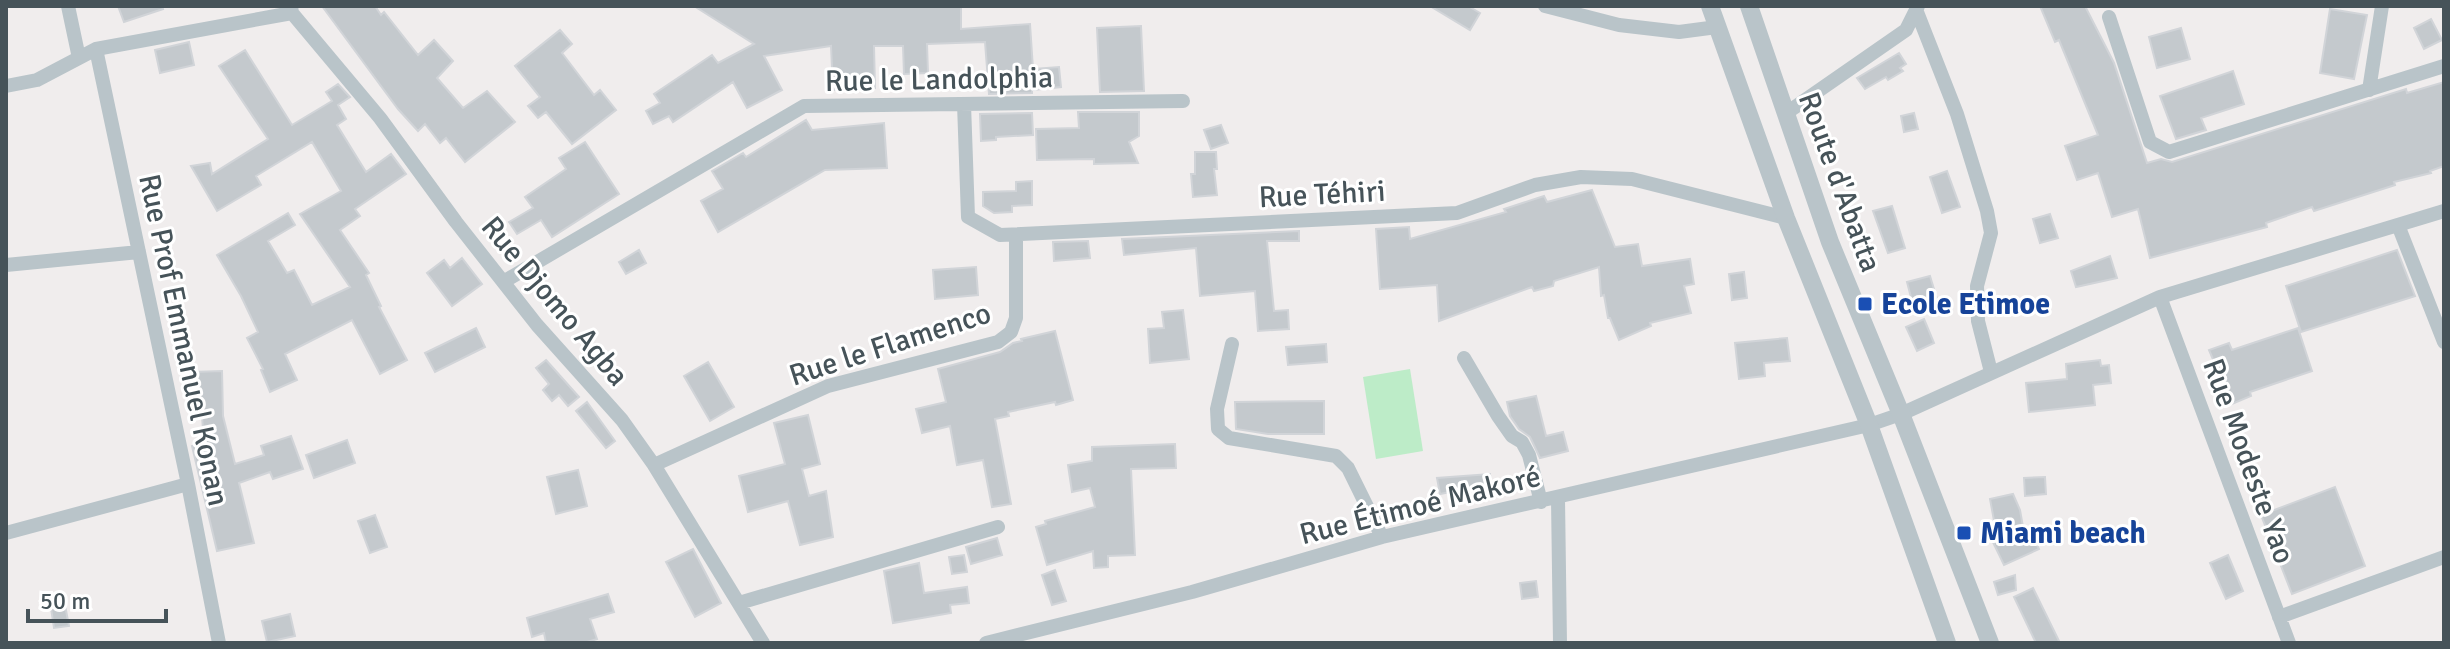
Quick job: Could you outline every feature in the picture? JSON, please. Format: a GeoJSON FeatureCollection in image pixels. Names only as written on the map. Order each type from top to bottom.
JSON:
{"type":"FeatureCollection","features":[{"type":"Feature","properties":{"kind":"street"},"geometry":{"type":"LineString","coordinates":[[68,6],[79,58]]}},
{"type":"Feature","properties":{"kind":"street"},"geometry":{"type":"LineString","coordinates":[[1545,6],[1619,25],[1679,32],[1717,27]]}},
{"type":"Feature","properties":{"kind":"street","name":"Route d'Abatta"},"geometry":{"type":"LineString","coordinates":[[1710,6],[1786,218],[1869,425],[1947,643]]}},
{"type":"Feature","properties":{"kind":"street","name":"Route d'Abatta"},"geometry":{"type":"LineString","coordinates":[[1749,6],[1830,242],[1990,643]]}},
{"type":"Feature","properties":{"kind":"street"},"geometry":{"type":"LineString","coordinates":[[2369,90],[2382,6]]}},
{"type":"Feature","properties":{"kind":"street"},"geometry":{"type":"LineString","coordinates":[[1785,114],[1906,30],[1918,9]]}},
{"type":"Feature","properties":{"kind":"street"},"geometry":{"type":"LineString","coordinates":[[1918,9],[1957,114],[1987,211],[1991,233],[1977,286],[1978,321],[1991,372]]}},
{"type":"Feature","properties":{"kind":"street"},"geometry":{"type":"LineString","coordinates":[[6,86],[37,80],[96,49],[292,10]]}},
{"type":"Feature","properties":{"kind":"street","name":"Rue Djomo Agba"},"geometry":{"type":"LineString","coordinates":[[292,10],[380,118],[537,325],[622,420],[654,465],[763,643]]}},
{"type":"Feature","properties":{"kind":"street"},"geometry":{"type":"LineString","coordinates":[[2109,17],[2150,142],[2169,152],[2444,66]]}},
{"type":"Feature","properties":{"kind":"street","name":"Rue Prof Emmanuel Konan"},"geometry":{"type":"LineString","coordinates":[[96,49],[219,643]]}},
{"type":"Feature","properties":{"kind":"street","name":"Rue le Landolphia"},"geometry":{"type":"LineString","coordinates":[[503,282],[804,106],[1183,101]]}},
{"type":"Feature","properties":{"kind":"street","name":"Rue Téhiri"},"geometry":{"type":"LineString","coordinates":[[964,104],[968,217],[1000,235],[1457,213],[1535,185],[1581,177],[1632,179],[1786,218]]}},
{"type":"Feature","properties":{"kind":"street","name":"Rue Étimoé Makoré"},"geometry":{"type":"LineString","coordinates":[[986,643],[1192,592],[1382,537],[1558,499],[1706,461],[1869,425],[1901,414],[2160,297],[2444,211]]}},
{"type":"Feature","properties":{"kind":"street"},"geometry":{"type":"LineString","coordinates":[[2398,225],[2444,342]]}},
{"type":"Feature","properties":{"kind":"street","name":"Rue le Flamenco"},"geometry":{"type":"LineString","coordinates":[[654,465],[828,386],[998,342],[1011,332],[1016,318],[1016,236]]}},
{"type":"Feature","properties":{"kind":"street"},"geometry":{"type":"LineString","coordinates":[[6,265],[139,252]]}},
{"type":"Feature","properties":{"kind":"street","name":"Rue Modeste Yao"},"geometry":{"type":"LineString","coordinates":[[2160,297],[2289,643]]}},
{"type":"Feature","properties":{"kind":"street"},"geometry":{"type":"LineString","coordinates":[[1232,344],[1217,409],[1218,429],[1229,438],[1336,456],[1348,468],[1382,537]]}},
{"type":"Feature","properties":{"kind":"street"},"geometry":{"type":"LineString","coordinates":[[1464,358],[1498,416],[1512,436],[1522,442],[1529,455],[1541,502]]}},
{"type":"Feature","properties":{"kind":"street"},"geometry":{"type":"LineString","coordinates":[[6,533],[188,484]]}},
{"type":"Feature","properties":{"kind":"street"},"geometry":{"type":"LineString","coordinates":[[1558,499],[1560,643]]}},
{"type":"Feature","properties":{"kind":"street"},"geometry":{"type":"LineString","coordinates":[[739,603],[998,527]]}},
{"type":"Feature","properties":{"kind":"street"},"geometry":{"type":"LineString","coordinates":[[2279,617],[2444,557]]}},
{"type":"Feature","properties":{"kind":"green space"},"geometry":{"type":"Polygon","coordinates":[[[1410,369],[1423,451],[1376,459],[1363,377],[1410,369]]]}},
{"type":"Feature","properties":{"kind":"building"},"geometry":{"type":"Polygon","coordinates":[[[118,6],[162,6],[163,9],[124,22],[118,6]]]}},
{"type":"Feature","properties":{"kind":"building"},"geometry":{"type":"Polygon","coordinates":[[[322,6],[375,6],[381,15],[384,12],[418,55],[434,40],[453,61],[437,78],[463,108],[487,91],[515,122],[465,162],[446,138],[440,143],[425,124],[418,131],[398,109],[322,6]]]}},
{"type":"Feature","properties":{"kind":"building"},"geometry":{"type":"Polygon","coordinates":[[[694,6],[961,6],[961,29],[1030,24],[1033,69],[1059,67],[1061,87],[1032,90],[1032,93],[989,94],[985,42],[927,44],[928,73],[904,74],[903,46],[874,46],[875,88],[833,90],[831,46],[764,56],[782,90],[747,108],[733,82],[673,122],[669,116],[653,124],[646,111],[660,103],[654,94],[712,55],[718,63],[754,44],[694,6]]]}},
{"type":"Feature","properties":{"kind":"building"},"geometry":{"type":"Polygon","coordinates":[[[1430,6],[1468,6],[1480,13],[1470,30],[1430,6]]]}},
{"type":"Feature","properties":{"kind":"building"},"geometry":{"type":"Polygon","coordinates":[[[2040,6],[2085,6],[2114,63],[2147,163],[2161,159],[2172,162],[2406,89],[2407,93],[2444,82],[2444,166],[2314,211],[2312,207],[2266,223],[2267,227],[2150,258],[2138,209],[2112,217],[2098,173],[2077,180],[2065,146],[2098,135],[2059,40],[2055,42],[2040,6]]]}},
{"type":"Feature","properties":{"kind":"building"},"geometry":{"type":"Polygon","coordinates":[[[2330,9],[2367,15],[2354,79],[2320,73],[2330,9]]]}},
{"type":"Feature","properties":{"kind":"building"},"geometry":{"type":"Polygon","coordinates":[[[2431,19],[2442,40],[2424,49],[2414,28],[2431,19]]]}},
{"type":"Feature","properties":{"kind":"building"},"geometry":{"type":"Polygon","coordinates":[[[1141,26],[1144,91],[1100,92],[1097,28],[1141,26]]]}},
{"type":"Feature","properties":{"kind":"building"},"geometry":{"type":"Polygon","coordinates":[[[2181,28],[2190,59],[2157,68],[2149,37],[2181,28]]]}},
{"type":"Feature","properties":{"kind":"building"},"geometry":{"type":"Polygon","coordinates":[[[560,30],[572,44],[562,53],[594,95],[600,90],[616,110],[572,144],[546,112],[538,118],[528,106],[540,97],[515,66],[560,30]]]}},
{"type":"Feature","properties":{"kind":"building"},"geometry":{"type":"Polygon","coordinates":[[[189,42],[194,65],[160,73],[155,50],[189,42]]]}},
{"type":"Feature","properties":{"kind":"building"},"geometry":{"type":"Polygon","coordinates":[[[245,50],[292,125],[332,101],[326,92],[338,84],[350,97],[338,105],[346,119],[337,125],[366,172],[391,154],[406,174],[355,209],[360,216],[340,230],[369,273],[366,275],[379,307],[407,360],[380,374],[352,320],[285,354],[297,380],[270,392],[263,369],[247,338],[258,332],[217,255],[288,213],[295,225],[268,241],[287,273],[294,270],[312,305],[350,287],[300,214],[341,191],[312,142],[256,176],[261,185],[217,211],[191,166],[210,163],[212,174],[268,139],[219,66],[245,50]]]}},
{"type":"Feature","properties":{"kind":"building"},"geometry":{"type":"Polygon","coordinates":[[[1899,53],[1906,64],[1900,68],[1903,71],[1865,89],[1857,78],[1899,53]]]}},
{"type":"Feature","properties":{"kind":"building"},"geometry":{"type":"Polygon","coordinates":[[[2233,71],[2244,104],[2201,118],[2206,130],[2176,139],[2160,96],[2233,71]]]}},
{"type":"Feature","properties":{"kind":"building"},"geometry":{"type":"Polygon","coordinates":[[[1078,112],[1139,112],[1139,136],[1129,142],[1138,163],[1094,164],[1094,159],[1037,160],[1036,129],[1079,128],[1078,112]]]}},
{"type":"Feature","properties":{"kind":"building"},"geometry":{"type":"Polygon","coordinates":[[[1032,113],[1033,135],[981,141],[980,114],[1032,113]]]}},
{"type":"Feature","properties":{"kind":"building"},"geometry":{"type":"Polygon","coordinates":[[[1914,113],[1918,129],[1904,132],[1901,116],[1914,113]]]}},
{"type":"Feature","properties":{"kind":"building"},"geometry":{"type":"Polygon","coordinates":[[[806,120],[812,130],[884,123],[887,168],[825,170],[718,232],[701,201],[723,189],[712,171],[743,153],[746,157],[806,120]]]}},
{"type":"Feature","properties":{"kind":"building"},"geometry":{"type":"Polygon","coordinates":[[[1221,125],[1228,143],[1211,149],[1204,130],[1221,125]]]}},
{"type":"Feature","properties":{"kind":"building"},"geometry":{"type":"Polygon","coordinates":[[[585,142],[619,194],[552,237],[541,220],[517,234],[509,222],[533,208],[525,197],[566,169],[559,158],[585,142]]]}},
{"type":"Feature","properties":{"kind":"building"},"geometry":{"type":"Polygon","coordinates":[[[1195,152],[1216,152],[1217,195],[1193,197],[1191,174],[1195,174],[1195,152]]]}},
{"type":"Feature","properties":{"kind":"building"},"geometry":{"type":"Polygon","coordinates":[[[1947,171],[1960,207],[1942,213],[1930,177],[1947,171]]]}},
{"type":"Feature","properties":{"kind":"building"},"geometry":{"type":"Polygon","coordinates":[[[1032,181],[1032,205],[1012,206],[1012,212],[994,213],[983,206],[983,192],[1016,191],[1016,182],[1032,181]]]}},
{"type":"Feature","properties":{"kind":"building"},"geometry":{"type":"Polygon","coordinates":[[[1592,190],[1615,247],[1638,244],[1642,266],[1690,259],[1694,284],[1684,286],[1691,313],[1650,323],[1651,326],[1619,340],[1608,318],[1604,295],[1601,296],[1599,267],[1554,281],[1553,286],[1534,291],[1532,287],[1439,321],[1437,285],[1380,289],[1376,229],[1409,227],[1410,239],[1506,212],[1504,209],[1544,196],[1547,202],[1592,190]]]}},
{"type":"Feature","properties":{"kind":"building"},"geometry":{"type":"Polygon","coordinates":[[[1892,206],[1905,248],[1888,253],[1873,211],[1892,206]]]}},
{"type":"Feature","properties":{"kind":"building"},"geometry":{"type":"Polygon","coordinates":[[[2050,214],[2058,238],[2040,243],[2033,219],[2050,214]]]}},
{"type":"Feature","properties":{"kind":"building"},"geometry":{"type":"Polygon","coordinates":[[[1299,231],[1299,241],[1267,241],[1274,311],[1288,310],[1289,329],[1258,331],[1255,291],[1200,296],[1196,248],[1124,255],[1122,239],[1299,231]]]}},
{"type":"Feature","properties":{"kind":"building"},"geometry":{"type":"Polygon","coordinates":[[[1088,241],[1090,258],[1054,261],[1053,242],[1088,241]]]}},
{"type":"Feature","properties":{"kind":"building"},"geometry":{"type":"Polygon","coordinates":[[[639,250],[646,263],[626,274],[619,262],[639,250]]]}},
{"type":"Feature","properties":{"kind":"building"},"geometry":{"type":"Polygon","coordinates":[[[2397,250],[2415,296],[2301,332],[2286,286],[2397,250]]]}},
{"type":"Feature","properties":{"kind":"building"},"geometry":{"type":"Polygon","coordinates":[[[2110,256],[2117,278],[2076,287],[2071,271],[2110,256]]]}},
{"type":"Feature","properties":{"kind":"building"},"geometry":{"type":"Polygon","coordinates":[[[462,258],[482,284],[452,306],[427,273],[444,260],[450,268],[462,258]]]}},
{"type":"Feature","properties":{"kind":"building"},"geometry":{"type":"Polygon","coordinates":[[[976,267],[978,295],[935,299],[933,270],[976,267]]]}},
{"type":"Feature","properties":{"kind":"building"},"geometry":{"type":"Polygon","coordinates":[[[1744,272],[1747,298],[1732,300],[1729,274],[1744,272]]]}},
{"type":"Feature","properties":{"kind":"building"},"geometry":{"type":"Polygon","coordinates":[[[1930,276],[1937,299],[1913,305],[1907,282],[1930,276]]]}},
{"type":"Feature","properties":{"kind":"building"},"geometry":{"type":"Polygon","coordinates":[[[1183,310],[1189,359],[1150,363],[1148,329],[1164,328],[1162,312],[1183,310]]]}},
{"type":"Feature","properties":{"kind":"building"},"geometry":{"type":"Polygon","coordinates":[[[1924,319],[1934,343],[1917,351],[1906,327],[1924,319]]]}},
{"type":"Feature","properties":{"kind":"building"},"geometry":{"type":"Polygon","coordinates":[[[476,328],[485,347],[435,372],[425,353],[476,328]]]}},
{"type":"Feature","properties":{"kind":"building"},"geometry":{"type":"Polygon","coordinates":[[[2298,328],[2312,371],[2250,392],[2251,396],[2232,404],[2209,350],[2229,343],[2232,350],[2298,328]]]}},
{"type":"Feature","properties":{"kind":"building"},"geometry":{"type":"Polygon","coordinates":[[[1055,331],[1073,400],[1008,412],[1009,416],[995,419],[1011,504],[992,507],[983,460],[957,465],[950,426],[922,433],[916,409],[946,402],[938,369],[1000,352],[1021,339],[1055,331]]]}},
{"type":"Feature","properties":{"kind":"building"},"geometry":{"type":"Polygon","coordinates":[[[1787,338],[1790,361],[1764,363],[1765,376],[1739,379],[1735,343],[1787,338]]]}},
{"type":"Feature","properties":{"kind":"building"},"geometry":{"type":"Polygon","coordinates":[[[1326,344],[1327,362],[1288,365],[1286,347],[1326,344]]]}},
{"type":"Feature","properties":{"kind":"building"},"geometry":{"type":"Polygon","coordinates":[[[546,360],[579,397],[568,406],[559,395],[552,401],[543,390],[549,384],[536,368],[546,360]]]}},
{"type":"Feature","properties":{"kind":"building"},"geometry":{"type":"Polygon","coordinates":[[[2100,360],[2101,366],[2109,365],[2111,383],[2093,385],[2095,405],[2029,412],[2026,383],[2067,379],[2066,364],[2100,360]]]}},
{"type":"Feature","properties":{"kind":"building"},"geometry":{"type":"Polygon","coordinates":[[[708,362],[734,407],[710,421],[684,376],[708,362]]]}},
{"type":"Feature","properties":{"kind":"building"},"geometry":{"type":"Polygon","coordinates":[[[222,371],[223,416],[235,464],[264,455],[261,446],[291,436],[303,469],[273,479],[270,472],[239,483],[254,543],[217,551],[192,446],[204,444],[202,416],[194,416],[192,372],[222,371]]]}},
{"type":"Feature","properties":{"kind":"building"},"geometry":{"type":"Polygon","coordinates":[[[1536,396],[1546,436],[1563,432],[1568,451],[1540,458],[1530,437],[1519,429],[1510,416],[1507,402],[1536,396]]]}},
{"type":"Feature","properties":{"kind":"building"},"geometry":{"type":"Polygon","coordinates":[[[1324,401],[1324,434],[1268,434],[1236,429],[1235,402],[1324,401]]]}},
{"type":"Feature","properties":{"kind":"building"},"geometry":{"type":"Polygon","coordinates":[[[587,402],[615,441],[606,448],[576,411],[587,402]]]}},
{"type":"Feature","properties":{"kind":"building"},"geometry":{"type":"Polygon","coordinates":[[[808,415],[820,464],[802,469],[809,496],[826,491],[833,537],[800,545],[788,501],[748,512],[739,476],[785,464],[774,423],[808,415]]]}},
{"type":"Feature","properties":{"kind":"building"},"geometry":{"type":"Polygon","coordinates":[[[347,440],[355,463],[314,478],[306,455],[347,440]]]}},
{"type":"Feature","properties":{"kind":"building"},"geometry":{"type":"Polygon","coordinates":[[[1175,444],[1176,468],[1131,469],[1135,555],[1108,556],[1108,567],[1094,568],[1093,551],[1047,565],[1036,527],[1046,524],[1045,521],[1095,507],[1090,488],[1072,492],[1068,465],[1092,461],[1092,447],[1175,444]]]}},
{"type":"Feature","properties":{"kind":"building"},"geometry":{"type":"Polygon","coordinates":[[[578,470],[587,506],[556,514],[547,477],[578,470]]]}},
{"type":"Feature","properties":{"kind":"building"},"geometry":{"type":"Polygon","coordinates":[[[1490,474],[1491,484],[1440,494],[1437,478],[1490,474]]]}},
{"type":"Feature","properties":{"kind":"building"},"geometry":{"type":"Polygon","coordinates":[[[2045,477],[2046,494],[2025,496],[2024,478],[2045,477]]]}},
{"type":"Feature","properties":{"kind":"building"},"geometry":{"type":"Polygon","coordinates":[[[2335,487],[2365,566],[2292,594],[2261,515],[2335,487]]]}},
{"type":"Feature","properties":{"kind":"building"},"geometry":{"type":"Polygon","coordinates":[[[2013,494],[2020,510],[2025,538],[2032,534],[2039,549],[2004,565],[1987,530],[1995,526],[1990,499],[2013,494]]]}},
{"type":"Feature","properties":{"kind":"building"},"geometry":{"type":"Polygon","coordinates":[[[375,515],[387,547],[370,553],[358,521],[375,515]]]}},
{"type":"Feature","properties":{"kind":"building"},"geometry":{"type":"Polygon","coordinates":[[[997,538],[1002,555],[971,564],[966,547],[997,538]]]}},
{"type":"Feature","properties":{"kind":"building"},"geometry":{"type":"Polygon","coordinates":[[[693,549],[721,603],[695,617],[666,562],[693,549]]]}},
{"type":"Feature","properties":{"kind":"building"},"geometry":{"type":"Polygon","coordinates":[[[964,555],[967,572],[952,574],[949,557],[964,555]]]}},
{"type":"Feature","properties":{"kind":"building"},"geometry":{"type":"Polygon","coordinates":[[[2228,555],[2243,591],[2226,599],[2210,563],[2228,555]]]}},
{"type":"Feature","properties":{"kind":"building"},"geometry":{"type":"Polygon","coordinates":[[[919,563],[924,593],[967,587],[969,603],[950,605],[951,613],[893,623],[884,571],[919,563]]]}},
{"type":"Feature","properties":{"kind":"building"},"geometry":{"type":"Polygon","coordinates":[[[1055,570],[1066,601],[1052,605],[1042,575],[1055,570]]]}},
{"type":"Feature","properties":{"kind":"building"},"geometry":{"type":"Polygon","coordinates":[[[2015,575],[2016,590],[1998,595],[1994,582],[2015,575]]]}},
{"type":"Feature","properties":{"kind":"building"},"geometry":{"type":"Polygon","coordinates":[[[1536,581],[1538,597],[1522,599],[1520,583],[1536,581]]]}},
{"type":"Feature","properties":{"kind":"building"},"geometry":{"type":"Polygon","coordinates":[[[2033,588],[2060,643],[2036,643],[2014,597],[2033,588]]]}},
{"type":"Feature","properties":{"kind":"building"},"geometry":{"type":"Polygon","coordinates":[[[608,594],[614,612],[590,619],[597,639],[584,643],[546,643],[544,633],[532,637],[527,618],[608,594]]]}},
{"type":"Feature","properties":{"kind":"building"},"geometry":{"type":"Polygon","coordinates":[[[65,605],[69,626],[54,628],[51,608],[65,605]]]}},
{"type":"Feature","properties":{"kind":"building"},"geometry":{"type":"Polygon","coordinates":[[[290,614],[295,636],[267,642],[262,621],[290,614]]]}},
{"type":"Feature","properties":{"kind":"place","name":"Ecole Etimoe"},"geometry":{"type":"Point","coordinates":[1865,304]}},
{"type":"Feature","properties":{"kind":"place","name":"Miami beach"},"geometry":{"type":"Point","coordinates":[1964,533]}}]}
